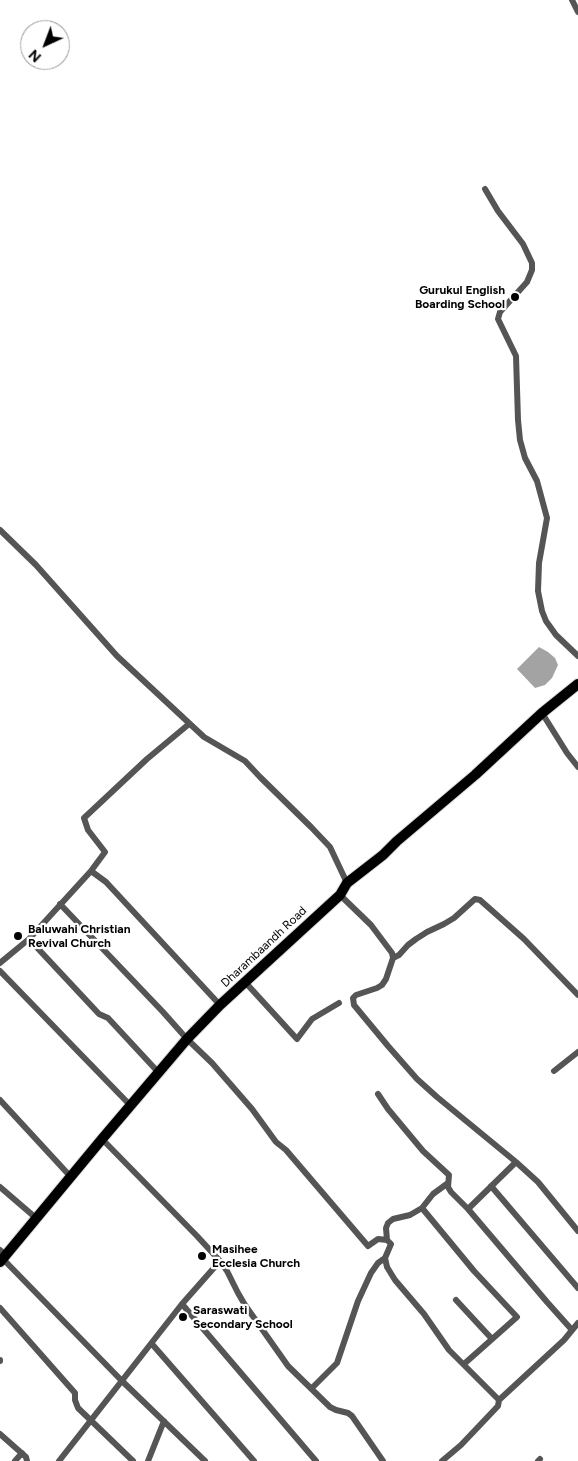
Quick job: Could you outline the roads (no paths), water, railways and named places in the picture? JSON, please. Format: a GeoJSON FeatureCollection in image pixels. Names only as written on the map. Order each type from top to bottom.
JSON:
{"type":"FeatureCollection","features":[{"type":"Feature","properties":{"kind":"main road","name":"Dharambaandh Road"},"geometry":{"type":"LineString","coordinates":[[2,1256],[187,1039],[220,1005],[340,895],[347,883],[383,855],[542,713],[578,684]]}},
{"type":"Feature","properties":{"kind":"street"},"geometry":{"type":"LineString","coordinates":[[572,0],[578,12]]}},
{"type":"Feature","properties":{"kind":"street"},"geometry":{"type":"LineString","coordinates":[[485,189],[498,211],[523,244],[532,263],[532,270],[527,282],[500,312],[498,319],[516,356],[517,412],[520,440],[525,458],[537,480],[547,518],[539,563],[538,591],[542,611],[546,621],[556,635],[578,656]]}},
{"type":"Feature","properties":{"kind":"street"},"geometry":{"type":"LineString","coordinates":[[0,530],[36,565],[117,656],[204,737],[245,761],[285,801],[330,847],[347,883]]}},
{"type":"Feature","properties":{"kind":"street"},"geometry":{"type":"LineString","coordinates":[[542,713],[578,767]]}},
{"type":"Feature","properties":{"kind":"street"},"geometry":{"type":"LineString","coordinates":[[0,963],[29,939],[91,872],[105,852],[88,830],[84,818],[147,759],[189,724]]}},
{"type":"Feature","properties":{"kind":"street"},"geometry":{"type":"LineString","coordinates":[[91,872],[106,882],[220,1005]]}},
{"type":"Feature","properties":{"kind":"street"},"geometry":{"type":"LineString","coordinates":[[340,895],[371,925],[394,958]]}},
{"type":"Feature","properties":{"kind":"street"},"geometry":{"type":"LineString","coordinates":[[578,995],[524,939],[480,900],[475,899],[454,918],[416,938],[408,945],[394,958],[386,980],[382,985],[356,995],[353,998],[354,1005],[417,1078],[538,1182],[578,1231]]}},
{"type":"Feature","properties":{"kind":"street"},"geometry":{"type":"LineString","coordinates":[[60,904],[212,1063],[252,1109],[276,1142],[286,1150],[368,1246],[378,1239],[387,1240]]}},
{"type":"Feature","properties":{"kind":"street"},"geometry":{"type":"LineString","coordinates":[[29,939],[99,1014],[108,1018],[159,1073]]}},
{"type":"Feature","properties":{"kind":"street"},"geometry":{"type":"LineString","coordinates":[[0,972],[130,1105]]}},
{"type":"Feature","properties":{"kind":"street"},"geometry":{"type":"LineString","coordinates":[[245,982],[297,1038],[312,1019],[339,1003]]}},
{"type":"Feature","properties":{"kind":"street"},"geometry":{"type":"LineString","coordinates":[[554,1071],[578,1052]]}},
{"type":"Feature","properties":{"kind":"street"},"geometry":{"type":"LineString","coordinates":[[378,1094],[423,1151],[449,1175],[448,1187],[452,1192],[572,1330]]}},
{"type":"Feature","properties":{"kind":"street"},"geometry":{"type":"LineString","coordinates":[[0,1100],[70,1176]]}},
{"type":"Feature","properties":{"kind":"street"},"geometry":{"type":"LineString","coordinates":[[102,1139],[220,1261],[245,1305],[288,1366],[330,1406],[352,1416],[383,1461]]}},
{"type":"Feature","properties":{"kind":"street"},"geometry":{"type":"LineString","coordinates":[[468,1209],[516,1162]]}},
{"type":"Feature","properties":{"kind":"street"},"geometry":{"type":"LineString","coordinates":[[312,1388],[337,1363],[358,1301],[371,1273],[385,1258],[390,1244],[387,1240],[386,1228],[388,1223],[393,1219],[410,1215],[422,1208],[434,1194],[448,1183]]}},
{"type":"Feature","properties":{"kind":"street"},"geometry":{"type":"LineString","coordinates":[[491,1186],[578,1288]]}},
{"type":"Feature","properties":{"kind":"street"},"geometry":{"type":"LineString","coordinates":[[0,1187],[36,1218]]}},
{"type":"Feature","properties":{"kind":"street"},"geometry":{"type":"LineString","coordinates":[[422,1208],[474,1271],[516,1317],[464,1364]]}},
{"type":"Feature","properties":{"kind":"street"},"geometry":{"type":"LineString","coordinates":[[2,1256],[122,1381],[205,1461]]}},
{"type":"Feature","properties":{"kind":"street"},"geometry":{"type":"LineString","coordinates":[[385,1258],[387,1267],[401,1288],[424,1314],[449,1350],[500,1400]]}},
{"type":"Feature","properties":{"kind":"street"},"geometry":{"type":"LineString","coordinates":[[59,1461],[182,1304],[220,1261]]}},
{"type":"Feature","properties":{"kind":"street"},"geometry":{"type":"LineString","coordinates":[[456,1300],[492,1339]]}},
{"type":"Feature","properties":{"kind":"street"},"geometry":{"type":"LineString","coordinates":[[182,1304],[316,1461]]}},
{"type":"Feature","properties":{"kind":"street"},"geometry":{"type":"LineString","coordinates":[[0,1308],[75,1393],[78,1408],[133,1461]]}},
{"type":"Feature","properties":{"kind":"street"},"geometry":{"type":"LineString","coordinates":[[442,1461],[461,1445],[498,1406],[500,1400],[564,1340],[578,1323]]}},
{"type":"Feature","properties":{"kind":"street"},"geometry":{"type":"LineString","coordinates":[[152,1344],[254,1461]]}},
{"type":"Feature","properties":{"kind":"street"},"geometry":{"type":"LineString","coordinates":[[148,1461],[164,1421]]}},
{"type":"Feature","properties":{"kind":"street"},"geometry":{"type":"LineString","coordinates":[[0,1434],[28,1461]]}},
{"type":"Feature","properties":{"kind":"street"},"geometry":{"type":"LineString","coordinates":[[15,1461],[22,1454]]}},
{"type":"Feature","properties":{"kind":"place","name":"Gurukul English Boarding School"},"geometry":{"type":"Point","coordinates":[515,297]}},
{"type":"Feature","properties":{"kind":"place","name":"Baluwahi Christian Revival Church"},"geometry":{"type":"Point","coordinates":[18,936]}},
{"type":"Feature","properties":{"kind":"place","name":"Masihee Ecclesia Church"},"geometry":{"type":"Point","coordinates":[202,1256]}},
{"type":"Feature","properties":{"kind":"place","name":"Saraswati Secondary School"},"geometry":{"type":"Point","coordinates":[183,1317]}}]}
